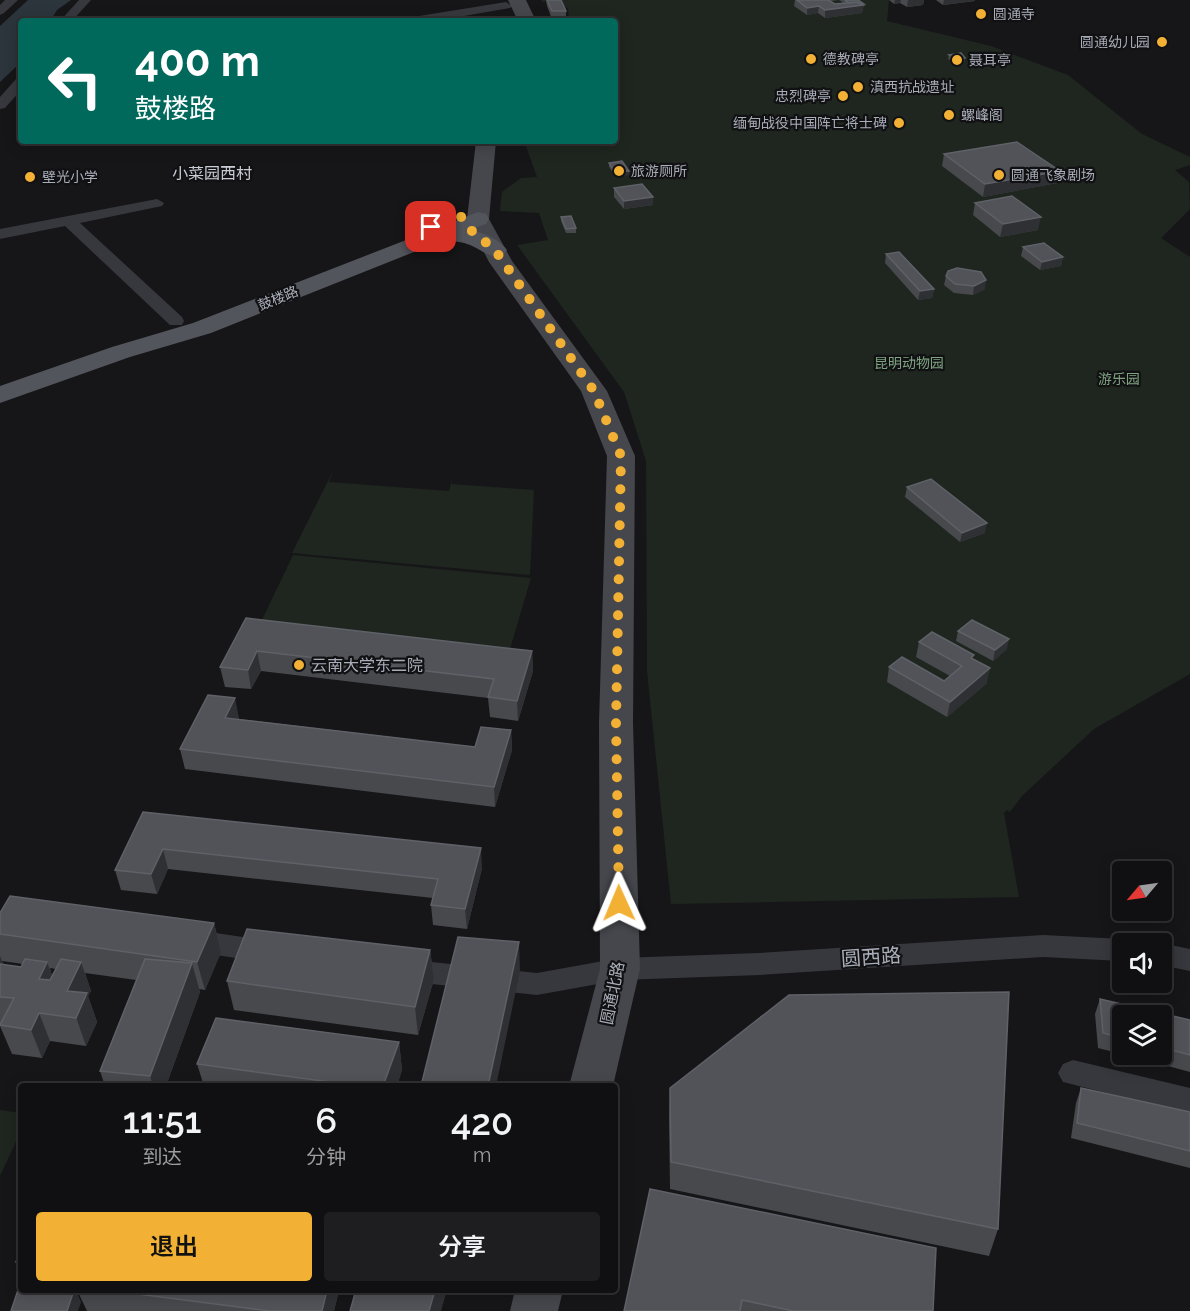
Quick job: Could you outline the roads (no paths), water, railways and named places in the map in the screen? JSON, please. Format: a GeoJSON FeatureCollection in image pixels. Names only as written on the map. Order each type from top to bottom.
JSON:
{"type":"FeatureCollection","features":[{"type":"Feature","properties":{"kind":"main road"},"geometry":{"type":"LineString","coordinates":[[509,7],[523,18]]}},
{"type":"Feature","properties":{"kind":"main road"},"geometry":{"type":"LineString","coordinates":[[460,222],[470,144]]}},
{"type":"Feature","properties":{"kind":"main road"},"geometry":{"type":"LineString","coordinates":[[460,222],[485,144]]}},
{"type":"Feature","properties":{"kind":"main road","name":"鼓楼路"},"geometry":{"type":"LineString","coordinates":[[0,385],[409,236],[460,222]]}},
{"type":"Feature","properties":{"kind":"main road","name":"鼓楼路"},"geometry":{"type":"LineString","coordinates":[[460,222],[475,238],[495,250]]}},
{"type":"Feature","properties":{"kind":"main road","name":"鼓楼路"},"geometry":{"type":"LineString","coordinates":[[0,395],[122,352],[202,328],[460,222]]}},
{"type":"Feature","properties":{"kind":"main road","name":"圆通北路"},"geometry":{"type":"LineString","coordinates":[[460,222],[495,250],[594,391],[621,456],[616,723],[620,969],[592,1083]]}},
{"type":"Feature","properties":{"kind":"main road"},"geometry":{"type":"LineString","coordinates":[[0,406],[202,328]]}},
{"type":"Feature","properties":{"kind":"main road"},"geometry":{"type":"LineString","coordinates":[[0,417],[156,354],[202,328]]}},
{"type":"Feature","properties":{"kind":"main road"},"geometry":{"type":"LineString","coordinates":[[534,1311],[538,1293]]}},
{"type":"Feature","properties":{"kind":"street"},"geometry":{"type":"LineString","coordinates":[[0,11],[12,0]]}},
{"type":"Feature","properties":{"kind":"street"},"geometry":{"type":"LineString","coordinates":[[69,18],[85,0]]}},
{"type":"Feature","properties":{"kind":"street"},"geometry":{"type":"LineString","coordinates":[[434,18],[509,7]]}},
{"type":"Feature","properties":{"kind":"street"},"geometry":{"type":"LineString","coordinates":[[0,105],[18,88]]}},
{"type":"Feature","properties":{"kind":"street"},"geometry":{"type":"LineString","coordinates":[[0,234],[158,203]]}},
{"type":"Feature","properties":{"kind":"street"},"geometry":{"type":"LineString","coordinates":[[68,220],[176,321]]}},
{"type":"Feature","properties":{"kind":"street"},"geometry":{"type":"LineString","coordinates":[[164,937],[293,955]]}},
{"type":"Feature","properties":{"kind":"street","name":"圆西路"},"geometry":{"type":"LineString","coordinates":[[375,966],[445,976],[537,984],[620,969],[760,964],[1043,946],[1112,949]]}},
{"type":"Feature","properties":{"kind":"street"},"geometry":{"type":"LineString","coordinates":[[1172,956],[1190,960]]}},
{"type":"Feature","properties":{"kind":"street"},"geometry":{"type":"LineString","coordinates":[[1073,1073],[1190,1101]]}},
{"type":"Feature","properties":{"kind":"place","name":"圆通寺"},"geometry":{"type":"Point","coordinates":[981,14]}},
{"type":"Feature","properties":{"kind":"place","name":"圆通幼儿园"},"geometry":{"type":"Point","coordinates":[1162,42]}},
{"type":"Feature","properties":{"kind":"place","name":"德教碑亭"},"geometry":{"type":"Point","coordinates":[811,59]}},
{"type":"Feature","properties":{"kind":"place","name":"聂耳亭"},"geometry":{"type":"Point","coordinates":[957,60]}},
{"type":"Feature","properties":{"kind":"place","name":"滇西抗战遗址"},"geometry":{"type":"Point","coordinates":[858,87]}},
{"type":"Feature","properties":{"kind":"place","name":"忠烈碑亭"},"geometry":{"type":"Point","coordinates":[843,96]}},
{"type":"Feature","properties":{"kind":"place","name":"螺峰阁"},"geometry":{"type":"Point","coordinates":[949,115]}},
{"type":"Feature","properties":{"kind":"place","name":"缅甸战役中国阵亡将士碑"},"geometry":{"type":"Point","coordinates":[899,123]}},
{"type":"Feature","properties":{"kind":"place","name":"旅游厕所"},"geometry":{"type":"Point","coordinates":[619,171]}},
{"type":"Feature","properties":{"kind":"place","name":"圆通飞象剧场"},"geometry":{"type":"Point","coordinates":[999,175]}},
{"type":"Feature","properties":{"kind":"place","name":"壁光小学"},"geometry":{"type":"Point","coordinates":[30,177]}},
{"type":"Feature","properties":{"kind":"place","name":"云南大学东二院"},"geometry":{"type":"Point","coordinates":[299,665]}},
{"type":"Feature","properties":{"kind":"district","name":"小菜园西村"},"geometry":{"type":"Point","coordinates":[212,173]}},
{"type":"Feature","properties":{"kind":"park label","name":"昆明动物园"},"geometry":{"type":"Point","coordinates":[909,363]}},
{"type":"Feature","properties":{"kind":"park label","name":"游乐园"},"geometry":{"type":"Point","coordinates":[1119,379]}}]}
